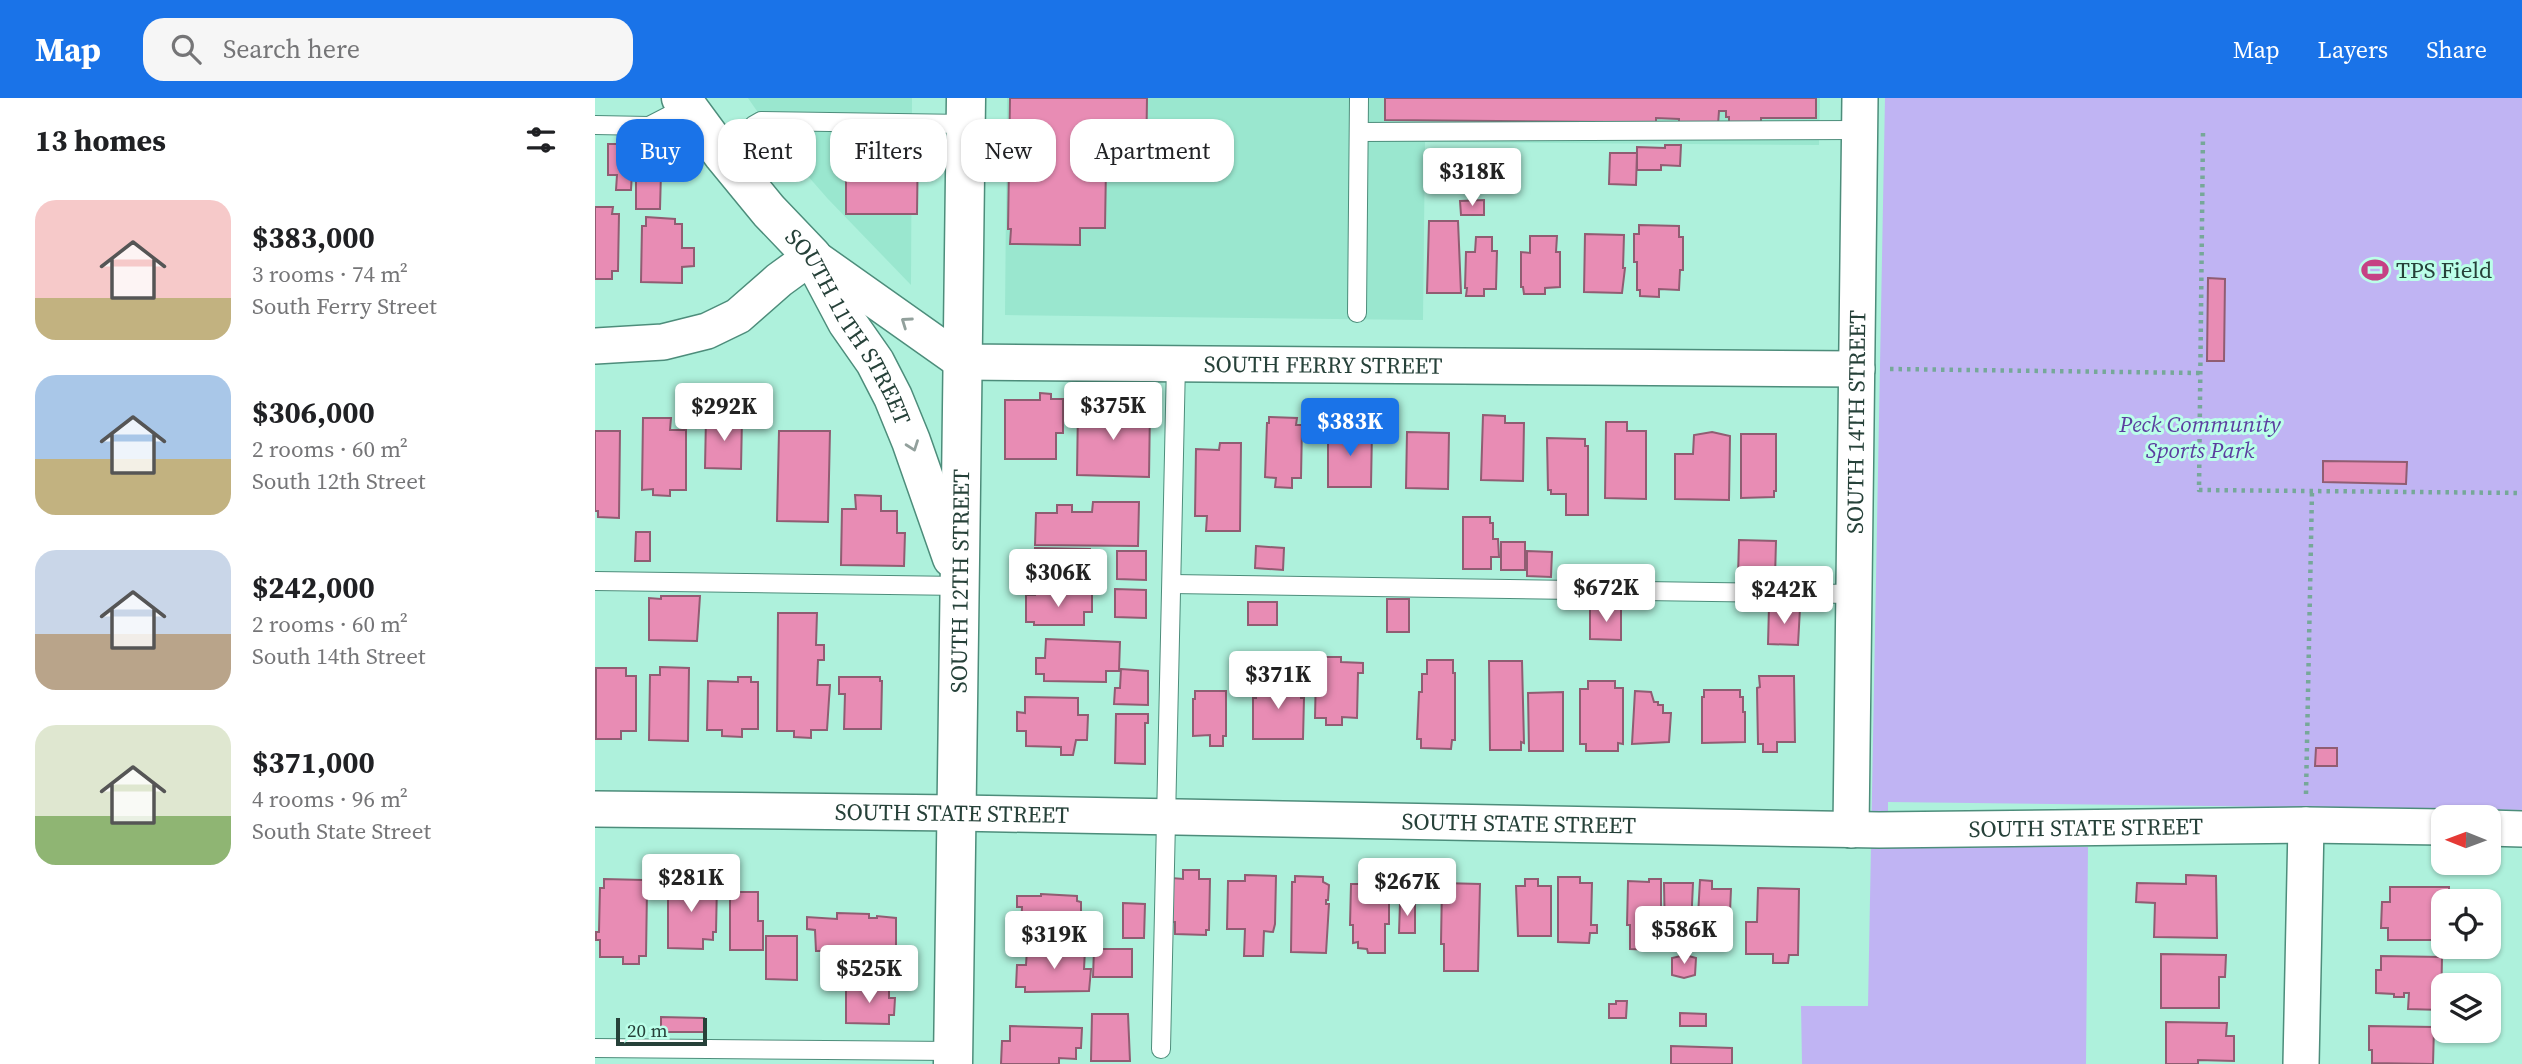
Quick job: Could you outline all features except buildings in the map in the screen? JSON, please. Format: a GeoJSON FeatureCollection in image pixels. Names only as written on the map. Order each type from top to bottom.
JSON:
{"type":"FeatureCollection","features":[{"type":"Feature","properties":{"kind":"main road","name":"SOUTH 11TH STREET"},"geometry":{"type":"LineString","coordinates":[[683,102],[718,148]]}},
{"type":"Feature","properties":{"kind":"main road","name":"SOUTH 12TH STREET"},"geometry":{"type":"LineString","coordinates":[[953,1058],[966,111]]}},
{"type":"Feature","properties":{"kind":"main road","name":"SOUTH 11TH STREET"},"geometry":{"type":"LineString","coordinates":[[745,182],[812,256],[847,322],[875,362],[912,441],[961,586]]}},
{"type":"Feature","properties":{"kind":"street","name":"SOUTH 14TH STREET"},"geometry":{"type":"LineString","coordinates":[[1851,830],[1860,114]]}},
{"type":"Feature","properties":{"kind":"street"},"geometry":{"type":"LineString","coordinates":[[595,346],[663,342],[707,331],[738,316],[779,280],[812,256],[962,362]]}},
{"type":"Feature","properties":{"kind":"street","name":"SOUTH FERRY STREET"},"geometry":{"type":"LineString","coordinates":[[962,362],[1857,369]]}},
{"type":"Feature","properties":{"kind":"street","name":"SOUTH STATE STREET"},"geometry":{"type":"LineString","coordinates":[[595,810],[957,813],[1851,830],[2306,825],[2431,827]]}},
{"type":"Feature","properties":{"kind":"street"},"geometry":{"type":"LineString","coordinates":[[2301,1064],[2306,825]]}},
{"type":"Feature","properties":{"kind":"street"},"geometry":{"type":"LineString","coordinates":[[2501,828],[2522,829]]}},
{"type":"Feature","properties":{"kind":"lane"},"geometry":{"type":"LineString","coordinates":[[1357,313],[1359,98]]}},
{"type":"Feature","properties":{"kind":"lane"},"geometry":{"type":"LineString","coordinates":[[595,125],[649,126],[683,102]]}},
{"type":"Feature","properties":{"kind":"lane"},"geometry":{"type":"LineString","coordinates":[[802,119],[966,111]]}},
{"type":"Feature","properties":{"kind":"lane"},"geometry":{"type":"LineString","coordinates":[[1359,132],[1860,114]]}},
{"type":"Feature","properties":{"kind":"lane"},"geometry":{"type":"LineString","coordinates":[[1161,1049],[1175,363]]}},
{"type":"Feature","properties":{"kind":"lane"},"geometry":{"type":"LineString","coordinates":[[595,581],[961,586]]}},
{"type":"Feature","properties":{"kind":"lane"},"geometry":{"type":"LineString","coordinates":[[1172,584],[1854,594]]}},
{"type":"Feature","properties":{"kind":"lane"},"geometry":{"type":"LineString","coordinates":[[595,1048],[953,1058]]}},
{"type":"Feature","properties":{"kind":"path"},"geometry":{"type":"LineString","coordinates":[[2203,133],[2199,490],[2522,494]]}},
{"type":"Feature","properties":{"kind":"path"},"geometry":{"type":"LineString","coordinates":[[1857,369],[2200,373]]}},
{"type":"Feature","properties":{"kind":"path"},"geometry":{"type":"LineString","coordinates":[[2306,825],[2312,491]]}},
{"type":"Feature","properties":{"kind":"shaded area"},"geometry":{"type":"Polygon","coordinates":[[[748,98],[912,98],[912,119],[830,119],[830,182],[912,182],[911,285],[813,182],[816,182],[816,119],[762,119],[748,98]]]}},
{"type":"Feature","properties":{"kind":"shaded area"},"geometry":{"type":"Polygon","coordinates":[[[1007,98],[1820,98],[1819,145],[1425,142],[1423,320],[1005,315],[1006,182],[1056,182],[1056,119],[1007,119],[1007,98]]]}},
{"type":"Feature","properties":{"kind":"green space","name":"Peck Community Sports Park"},"geometry":{"type":"Polygon","coordinates":[[[1885,98],[2522,98],[2522,810],[2501,810],[2501,805],[2431,805],[2431,809],[1888,802],[1888,845],[2088,847],[2086,1064],[1802,1064],[1801,1006],[1868,1006],[1885,98]]]}},
{"type":"Feature","properties":{"kind":"place","name":"TPS Field"},"geometry":{"type":"Point","coordinates":[2375,270]}}]}
